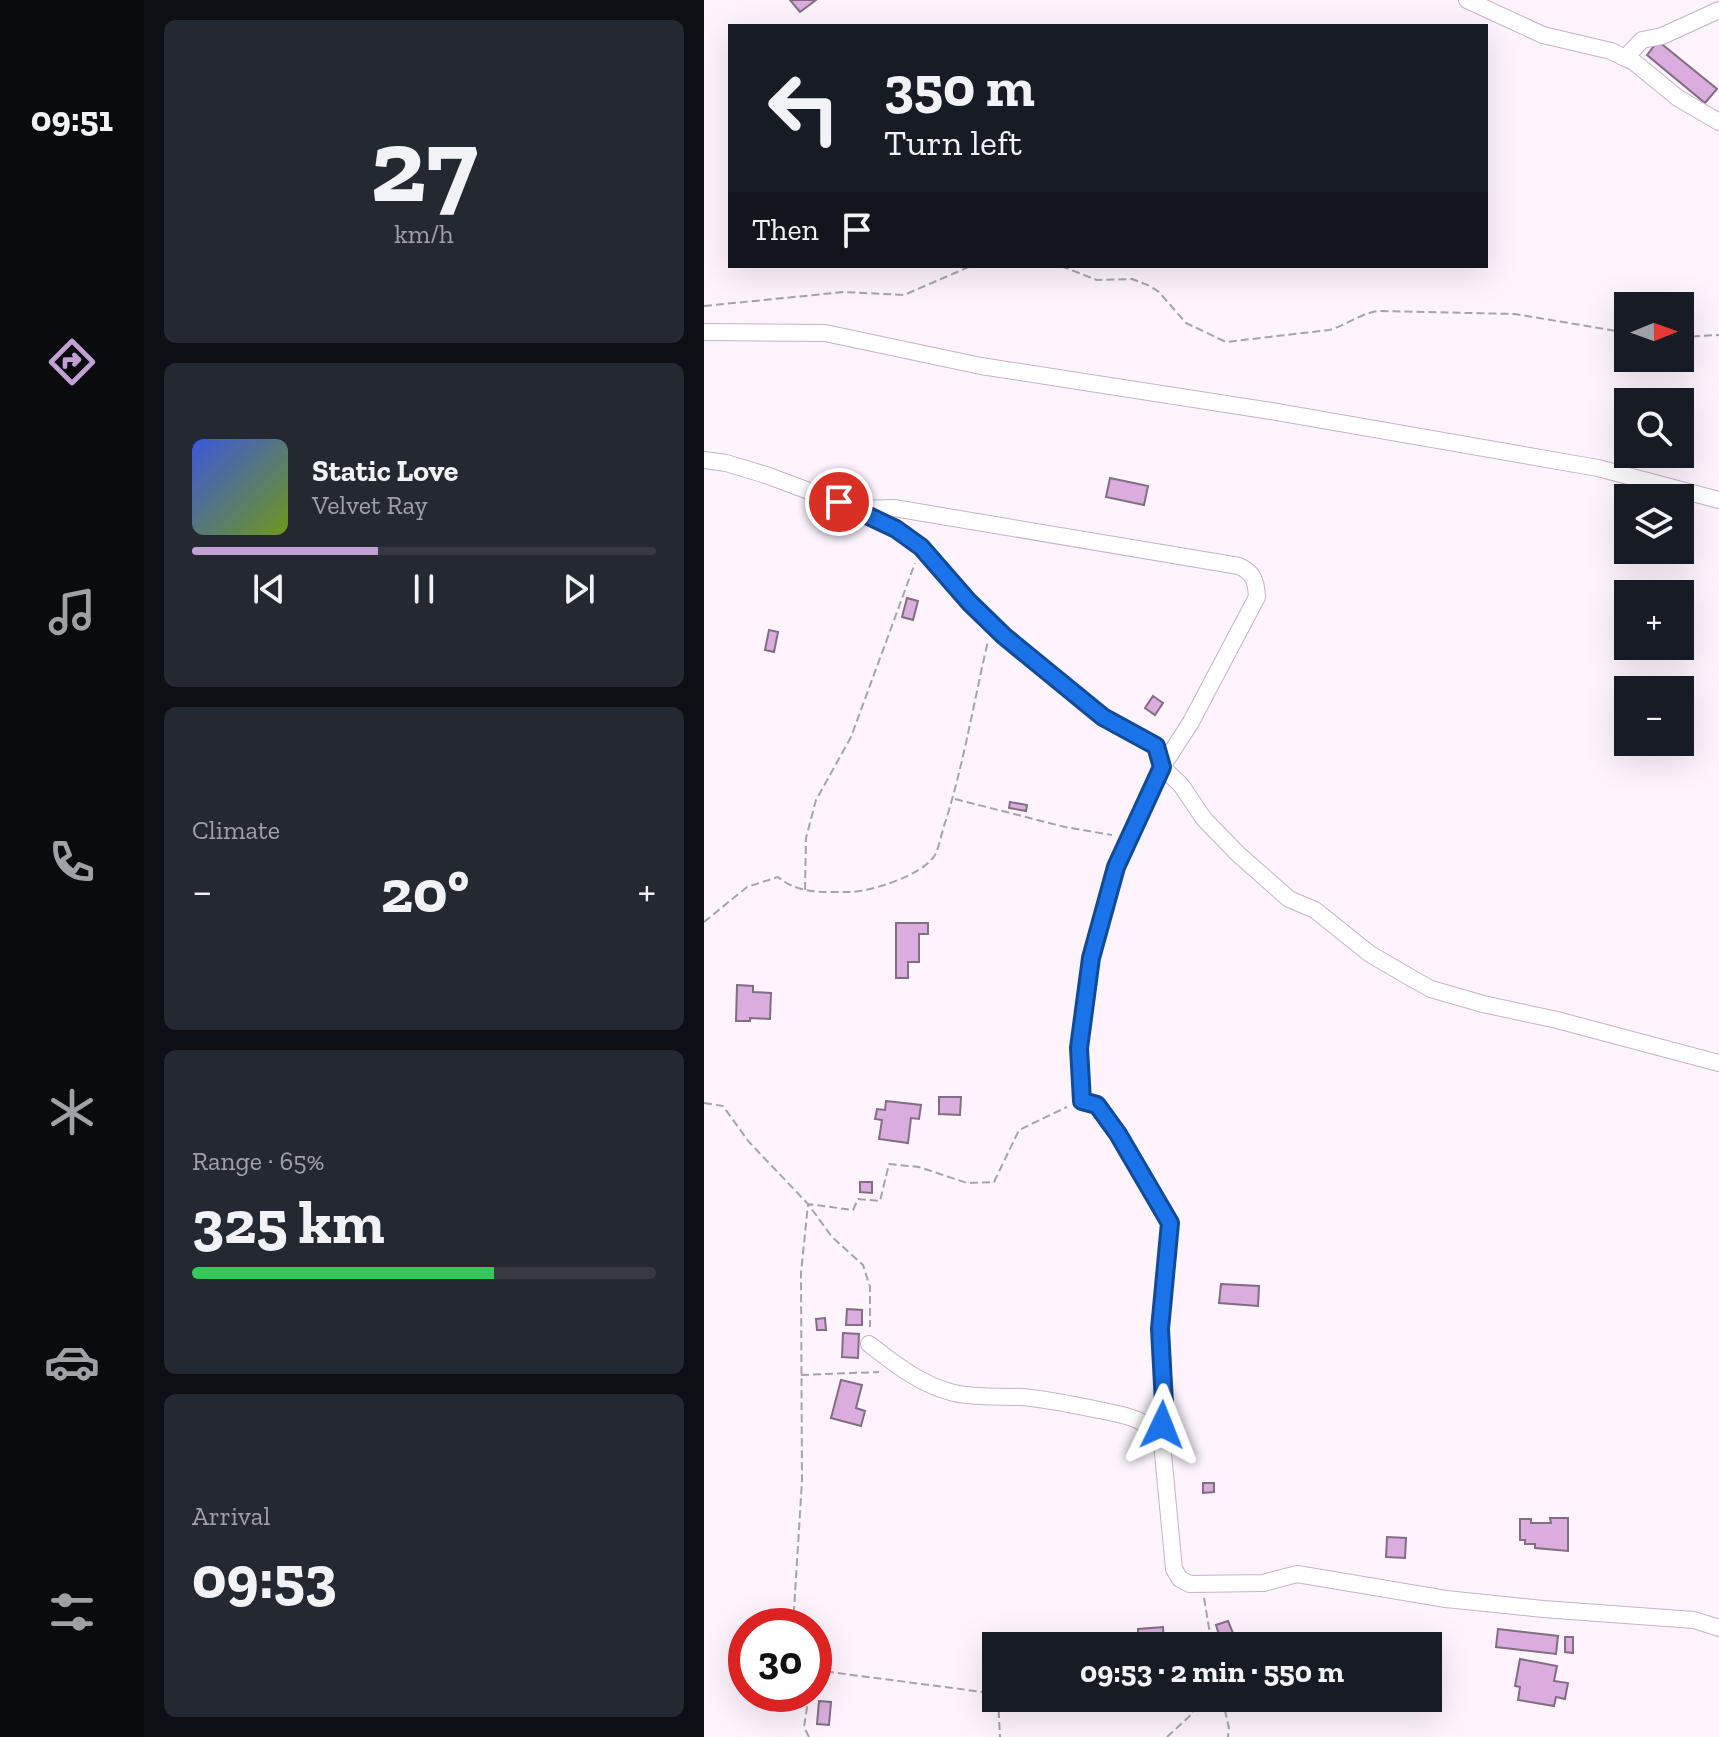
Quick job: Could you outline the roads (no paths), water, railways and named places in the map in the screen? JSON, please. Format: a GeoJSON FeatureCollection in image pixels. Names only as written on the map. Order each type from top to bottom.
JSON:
{"type":"FeatureCollection","features":[{"type":"Feature","properties":{"kind":"street"},"geometry":{"type":"LineString","coordinates":[[1467,0],[1543,35],[1611,51],[1634,62],[1678,98],[1719,122]]}},
{"type":"Feature","properties":{"kind":"street"},"geometry":{"type":"LineString","coordinates":[[1625,58],[1642,40],[1662,36],[1719,10]]}},
{"type":"Feature","properties":{"kind":"street"},"geometry":{"type":"LineString","coordinates":[[704,332],[825,333],[981,366],[1271,411],[1598,468],[1719,500]]}},
{"type":"Feature","properties":{"kind":"street"},"geometry":{"type":"LineString","coordinates":[[704,460],[766,475],[857,509],[896,529],[921,547],[992,625],[1103,717],[1156,746],[1162,767],[1181,785],[1204,819],[1238,854],[1289,899],[1315,910],[1370,954],[1431,989],[1719,1063]]}},
{"type":"Feature","properties":{"kind":"street"},"geometry":{"type":"LineString","coordinates":[[857,509],[894,508],[1239,566],[1250,571],[1256,581],[1257,597],[1191,722],[1162,767],[1116,867],[1091,958],[1079,1048],[1082,1101],[1097,1105],[1118,1134],[1170,1223],[1160,1329],[1164,1403],[1162,1443],[1174,1569],[1180,1579],[1202,1585],[1263,1583],[1297,1574],[1446,1599],[1694,1620],[1719,1628]]}},
{"type":"Feature","properties":{"kind":"street"},"geometry":{"type":"LineString","coordinates":[[869,1344],[904,1371],[951,1393],[1044,1399],[1130,1416],[1155,1430],[1162,1443]]}}]}
